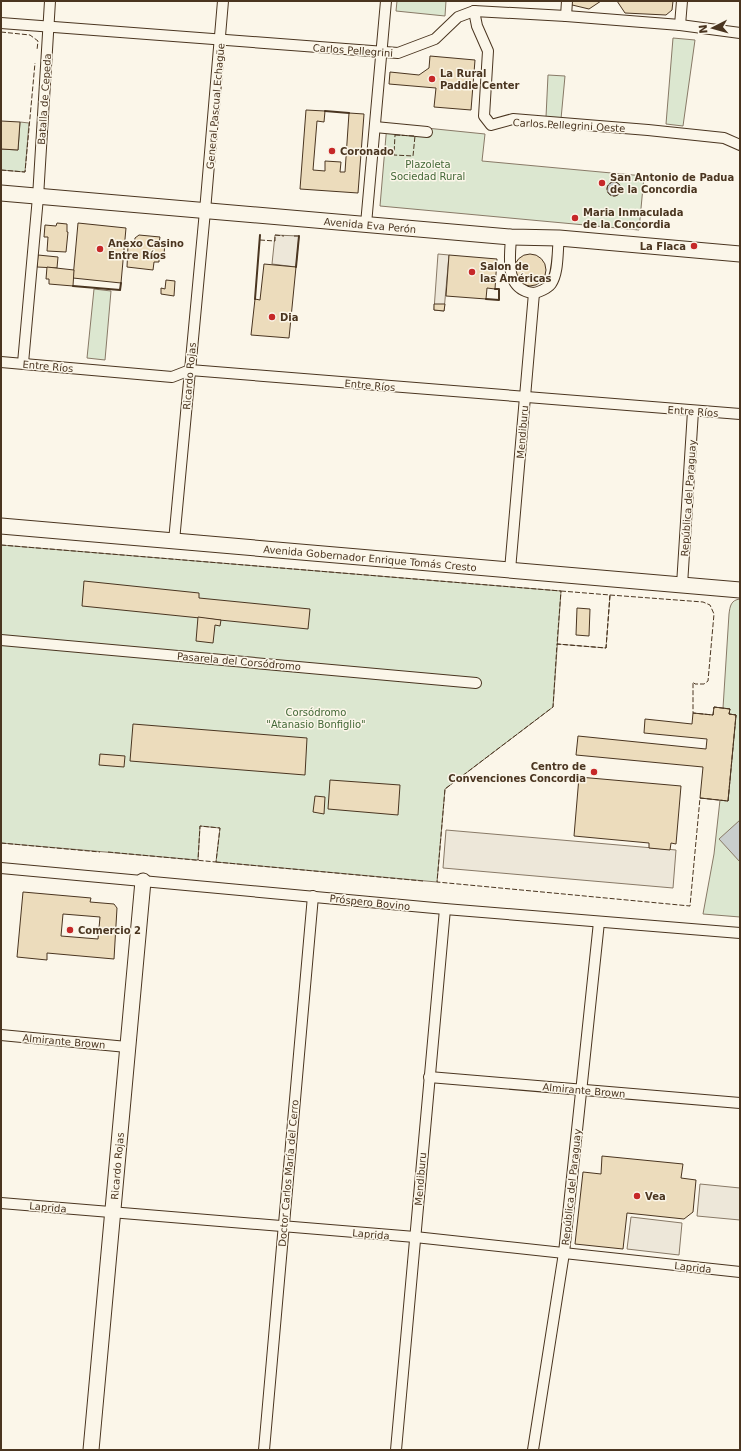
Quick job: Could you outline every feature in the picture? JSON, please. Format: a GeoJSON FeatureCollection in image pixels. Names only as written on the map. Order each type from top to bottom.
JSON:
{"type":"FeatureCollection","features":[{"type":"Feature","properties":{"kind":"street","name":"Batalla de Cepeda"},"geometry":{"type":"LineString","coordinates":[[23,363],[38,197],[50,1]]}},
{"type":"Feature","properties":{"kind":"street","name":"General Pascual Echagüe"},"geometry":{"type":"LineString","coordinates":[[205,211],[223,1]]}},
{"type":"Feature","properties":{"kind":"street"},"geometry":{"type":"LineString","coordinates":[[366,224],[386,1]]}},
{"type":"Feature","properties":{"kind":"street"},"geometry":{"type":"LineString","coordinates":[[566,16],[567,1]]}},
{"type":"Feature","properties":{"kind":"street"},"geometry":{"type":"LineString","coordinates":[[680,25],[682,1]]}},
{"type":"Feature","properties":{"kind":"street","name":"Carlos Pellegrini"},"geometry":{"type":"LineString","coordinates":[[1,23],[220,41],[398,53],[434,39],[458,17],[474,11],[566,16],[680,25],[740,33]]}},
{"type":"Feature","properties":{"kind":"street","name":"Carlos Pellegrini Oeste"},"geometry":{"type":"LineString","coordinates":[[474,11],[477,26],[488,50],[484,116],[491,125],[513,119],[724,138],[740,145]]}},
{"type":"Feature","properties":{"kind":"street"},"geometry":{"type":"LineString","coordinates":[[375,127],[427,132]]}},
{"type":"Feature","properties":{"kind":"street","name":"Avenida Eva Perón"},"geometry":{"type":"LineString","coordinates":[[1,193],[511,237],[559,238],[740,254]]}},
{"type":"Feature","properties":{"kind":"street","name":"Ricardo Rojas"},"geometry":{"type":"LineString","coordinates":[[174,541],[205,211]]}},
{"type":"Feature","properties":{"kind":"street"},"geometry":{"type":"LineString","coordinates":[[511,237],[509,269],[514,283],[521,289],[534,293],[540,292],[551,284],[555,272],[559,238]]}},
{"type":"Feature","properties":{"kind":"street","name":"Mendiburu"},"geometry":{"type":"LineString","coordinates":[[510,570],[534,293]]}},
{"type":"Feature","properties":{"kind":"street","name":"Entre Ríos"},"geometry":{"type":"LineString","coordinates":[[1,362],[172,378],[190,370],[740,414]]}},
{"type":"Feature","properties":{"kind":"street","name":"República del Paraguay"},"geometry":{"type":"LineString","coordinates":[[682,585],[693,411]]}},
{"type":"Feature","properties":{"kind":"street","name":"Avenida Gobernador Enrique Tomás Cresto"},"geometry":{"type":"LineString","coordinates":[[1,526],[740,590]]}},
{"type":"Feature","properties":{"kind":"street","name":"Pasarela del Corsódromo"},"geometry":{"type":"LineString","coordinates":[[1,640],[476,683]]}},
{"type":"Feature","properties":{"kind":"street","name":"Próspero Bovino"},"geometry":{"type":"LineString","coordinates":[[1,868],[445,909],[740,933]]}},
{"type":"Feature","properties":{"kind":"street","name":"Ricardo Rojas"},"geometry":{"type":"LineString","coordinates":[[91,1450],[143,882]]}},
{"type":"Feature","properties":{"kind":"street","name":"Doctor Carlos María del Cerro"},"geometry":{"type":"LineString","coordinates":[[264,1450],[313,896]]}},
{"type":"Feature","properties":{"kind":"street","name":"Mendiburu"},"geometry":{"type":"LineString","coordinates":[[396,1450],[445,909]]}},
{"type":"Feature","properties":{"kind":"street","name":"República del Paraguay"},"geometry":{"type":"LineString","coordinates":[[533,1450],[564,1253],[599,922]]}},
{"type":"Feature","properties":{"kind":"street","name":"Almirante Brown"},"geometry":{"type":"LineString","coordinates":[[1,1035],[127,1047]]}},
{"type":"Feature","properties":{"kind":"street","name":"Almirante Brown"},"geometry":{"type":"LineString","coordinates":[[429,1077],[740,1103]]}},
{"type":"Feature","properties":{"kind":"street","name":"Laprida"},"geometry":{"type":"LineString","coordinates":[[1,1203],[415,1238],[740,1272]]}},
{"type":"Feature","properties":{"kind":"green space"},"geometry":{"type":"Polygon","coordinates":[[[397,1],[446,1],[445,16],[396,11],[397,1]]]}},
{"type":"Feature","properties":{"kind":"green space"},"geometry":{"type":"Polygon","coordinates":[[[673,38],[695,40],[683,126],[666,124],[673,38]]]}},
{"type":"Feature","properties":{"kind":"green space"},"geometry":{"type":"Polygon","coordinates":[[[548,75],[565,76],[561,119],[546,117],[548,75]]]}},
{"type":"Feature","properties":{"kind":"green space"},"geometry":{"type":"Polygon","coordinates":[[[20,122],[29,123],[25,172],[1,170],[1,149],[18,150],[20,122]]]}},
{"type":"Feature","properties":{"kind":"green space","name":"Plazoleta Sociedad Rural"},"geometry":{"type":"Polygon","coordinates":[[[387,124],[485,134],[482,161],[644,176],[639,230],[380,206],[387,124]]]}},
{"type":"Feature","properties":{"kind":"green space"},"geometry":{"type":"Polygon","coordinates":[[[94,289],[111,291],[105,360],[87,358],[94,289]]]}},
{"type":"Feature","properties":{"kind":"green space","name":"Corsódromo \"Atanasio Bonfiglio\""},"geometry":{"type":"Polygon","coordinates":[[[1,545],[561,591],[553,707],[445,789],[437,882],[216,862],[220,828],[200,826],[198,860],[1,843],[1,545]]]}},
{"type":"Feature","properties":{"kind":"green space"},"geometry":{"type":"Polygon","coordinates":[[[740,599],[740,917],[703,914],[714,854],[720,800],[728,801],[736,715],[729,714],[730,709],[723,708],[729,611],[733,602],[740,599]]]}},
{"type":"Feature","properties":{"kind":"shaded area"},"geometry":{"type":"Polygon","coordinates":[[[611,182],[617,182],[621,186],[621,192],[617,196],[611,196],[607,192],[607,186],[611,182]]]}},
{"type":"Feature","properties":{"kind":"shaded area"},"geometry":{"type":"Polygon","coordinates":[[[275,235],[299,236],[296,267],[272,264],[275,235]]]}},
{"type":"Feature","properties":{"kind":"shaded area"},"geometry":{"type":"Polygon","coordinates":[[[438,254],[449,255],[444,311],[434,310],[438,254]]]}},
{"type":"Feature","properties":{"kind":"shaded area"},"geometry":{"type":"Polygon","coordinates":[[[740,820],[740,862],[719,839],[740,820]]]}},
{"type":"Feature","properties":{"kind":"shaded area"},"geometry":{"type":"Polygon","coordinates":[[[446,830],[676,850],[673,888],[443,868],[446,830]]]}},
{"type":"Feature","properties":{"kind":"shaded area"},"geometry":{"type":"Polygon","coordinates":[[[700,1184],[740,1188],[740,1220],[697,1216],[700,1184]]]}},
{"type":"Feature","properties":{"kind":"shaded area"},"geometry":{"type":"Polygon","coordinates":[[[631,1217],[682,1223],[679,1255],[627,1249],[631,1217]]]}},
{"type":"Feature","properties":{"kind":"building"},"geometry":{"type":"Polygon","coordinates":[[[568,1],[601,1],[589,9],[568,4],[568,1]]]}},
{"type":"Feature","properties":{"kind":"building"},"geometry":{"type":"Polygon","coordinates":[[[617,1],[673,1],[672,10],[666,15],[625,13],[617,1]]]}},
{"type":"Feature","properties":{"kind":"building","name":"La Rural Paddle Center"},"geometry":{"type":"Polygon","coordinates":[[[430,56],[475,60],[471,110],[434,107],[436,88],[389,84],[390,72],[419,75],[429,68],[430,56]]]}},
{"type":"Feature","properties":{"kind":"building"},"geometry":{"type":"Polygon","coordinates":[[[306,110],[325,111],[324,122],[317,121],[313,170],[325,171],[325,161],[341,162],[340,172],[345,172],[349,113],[364,114],[358,193],[300,189],[306,110]]]}},
{"type":"Feature","properties":{"kind":"building"},"geometry":{"type":"Polygon","coordinates":[[[1,121],[20,122],[18,150],[1,149],[1,121]]]}},
{"type":"Feature","properties":{"kind":"building"},"geometry":{"type":"Polygon","coordinates":[[[57,223],[67,224],[68,232],[66,252],[47,251],[48,237],[44,237],[45,225],[56,226],[57,223]]]}},
{"type":"Feature","properties":{"kind":"building","name":"Anexo Casino Entre Ríos"},"geometry":{"type":"Polygon","coordinates":[[[78,223],[126,228],[121,283],[73,278],[78,223]]]}},
{"type":"Feature","properties":{"kind":"building"},"geometry":{"type":"Polygon","coordinates":[[[139,235],[160,237],[159,243],[165,243],[164,254],[159,254],[159,262],[154,262],[153,270],[127,267],[128,246],[134,247],[135,238],[139,235]]]}},
{"type":"Feature","properties":{"kind":"building"},"geometry":{"type":"Polygon","coordinates":[[[527,254],[533,254],[543,261],[546,270],[545,276],[539,283],[533,286],[527,286],[517,279],[514,273],[514,267],[521,257],[527,254]]]}},
{"type":"Feature","properties":{"kind":"building"},"geometry":{"type":"Polygon","coordinates":[[[38,255],[58,257],[57,268],[37,267],[38,255]]]}},
{"type":"Feature","properties":{"kind":"building","name":"Salon de las Américas"},"geometry":{"type":"Polygon","coordinates":[[[449,255],[497,259],[495,289],[487,288],[486,299],[446,296],[449,255]]]}},
{"type":"Feature","properties":{"kind":"building","name":"Dia"},"geometry":{"type":"Polygon","coordinates":[[[264,264],[296,267],[289,338],[251,335],[255,299],[260,300],[264,264]]]}},
{"type":"Feature","properties":{"kind":"building"},"geometry":{"type":"Polygon","coordinates":[[[47,267],[74,270],[73,286],[49,284],[49,279],[46,279],[47,267]]]}},
{"type":"Feature","properties":{"kind":"building"},"geometry":{"type":"Polygon","coordinates":[[[166,280],[175,281],[174,296],[161,294],[161,288],[165,289],[166,280]]]}},
{"type":"Feature","properties":{"kind":"building"},"geometry":{"type":"Polygon","coordinates":[[[434,304],[445,304],[444,311],[434,310],[434,304]]]}},
{"type":"Feature","properties":{"kind":"building"},"geometry":{"type":"Polygon","coordinates":[[[84,581],[199,593],[199,598],[310,609],[308,629],[82,606],[84,581]]]}},
{"type":"Feature","properties":{"kind":"building"},"geometry":{"type":"Polygon","coordinates":[[[577,608],[590,609],[589,636],[576,635],[577,608]]]}},
{"type":"Feature","properties":{"kind":"building"},"geometry":{"type":"Polygon","coordinates":[[[198,617],[221,620],[220,626],[215,625],[213,643],[196,641],[198,617]]]}},
{"type":"Feature","properties":{"kind":"building"},"geometry":{"type":"Polygon","coordinates":[[[714,707],[730,709],[729,714],[736,715],[728,801],[700,798],[703,767],[576,755],[578,736],[706,749],[707,739],[644,733],[645,719],[692,724],[693,713],[713,715],[714,707]]]}},
{"type":"Feature","properties":{"kind":"building"},"geometry":{"type":"Polygon","coordinates":[[[133,724],[307,738],[305,775],[130,761],[133,724]]]}},
{"type":"Feature","properties":{"kind":"building"},"geometry":{"type":"Polygon","coordinates":[[[100,754],[125,756],[124,767],[99,765],[100,754]]]}},
{"type":"Feature","properties":{"kind":"building"},"geometry":{"type":"Polygon","coordinates":[[[579,777],[681,786],[676,844],[671,843],[670,850],[649,848],[649,843],[574,836],[579,777]]]}},
{"type":"Feature","properties":{"kind":"building"},"geometry":{"type":"Polygon","coordinates":[[[330,780],[400,785],[398,815],[328,809],[330,780]]]}},
{"type":"Feature","properties":{"kind":"building"},"geometry":{"type":"Polygon","coordinates":[[[315,796],[325,797],[324,814],[313,812],[315,796]]]}},
{"type":"Feature","properties":{"kind":"building","name":"Comercio 2"},"geometry":{"type":"Polygon","coordinates":[[[23,892],[91,898],[90,902],[114,904],[117,908],[114,959],[47,953],[47,960],[17,957],[23,892]],[[63,914],[61,936],[98,939],[100,917],[63,914]]]}},
{"type":"Feature","properties":{"kind":"building","name":"Vea"},"geometry":{"type":"Polygon","coordinates":[[[602,1156],[683,1164],[681,1178],[696,1180],[693,1212],[684,1219],[627,1213],[623,1249],[575,1244],[583,1172],[601,1174],[602,1156]]]}},
{"type":"Feature","properties":{"kind":"fence"},"geometry":{"type":"LineString","coordinates":[[1,32],[30,35],[38,41],[37,50]]}},
{"type":"Feature","properties":{"kind":"fence"},"geometry":{"type":"LineString","coordinates":[[1,170],[25,172],[35,63]]}},
{"type":"Feature","properties":{"kind":"fence"},"geometry":{"type":"LineString","coordinates":[[395,135],[415,136],[413,156],[394,155],[395,135]]}},
{"type":"Feature","properties":{"kind":"fence"},"geometry":{"type":"LineString","coordinates":[[611,182],[617,182],[621,186],[621,189],[621,192],[617,196],[611,196],[607,192],[607,186],[611,182]]}},
{"type":"Feature","properties":{"kind":"fence"},"geometry":{"type":"LineString","coordinates":[[260,240],[275,241],[275,235],[284,236]]}},
{"type":"Feature","properties":{"kind":"fence"},"geometry":{"type":"LineString","coordinates":[[294,236],[299,236]]}},
{"type":"Feature","properties":{"kind":"fence"},"geometry":{"type":"LineString","coordinates":[[1,545],[561,591]]}},
{"type":"Feature","properties":{"kind":"fence"},"geometry":{"type":"LineString","coordinates":[[561,591],[610,595],[606,648],[557,644],[561,591]]}},
{"type":"Feature","properties":{"kind":"fence"},"geometry":{"type":"LineString","coordinates":[[610,595],[703,602],[710,605],[714,614],[708,681],[704,684],[695,684],[693,682],[693,713],[713,715],[714,707],[730,709],[729,714],[736,715],[728,801],[700,798],[690,906],[437,882],[445,789],[553,707],[557,644],[606,648],[610,595]]}},
{"type":"Feature","properties":{"kind":"fence"},"geometry":{"type":"LineString","coordinates":[[108,852],[216,862],[220,828],[200,826],[198,860]]}},
{"type":"Feature","properties":{"kind":"fence"},"geometry":{"type":"LineString","coordinates":[[1,843],[100,852]]}},
{"type":"Feature","properties":{"kind":"fence"},"geometry":{"type":"LineString","coordinates":[[216,862],[423,881]]}},
{"type":"Feature","properties":{"kind":"wall"},"geometry":{"type":"LineString","coordinates":[[325,111],[349,113]]}},
{"type":"Feature","properties":{"kind":"wall"},"geometry":{"type":"LineString","coordinates":[[255,299],[260,235]]}},
{"type":"Feature","properties":{"kind":"wall"},"geometry":{"type":"LineString","coordinates":[[296,267],[299,236]]}},
{"type":"Feature","properties":{"kind":"wall"},"geometry":{"type":"LineString","coordinates":[[73,286],[120,290],[121,283]]}},
{"type":"Feature","properties":{"kind":"wall"},"geometry":{"type":"LineString","coordinates":[[486,299],[499,300],[499,289],[495,289]]}},
{"type":"Feature","properties":{"kind":"place","name":"La Rural Paddle Center"},"geometry":{"type":"Point","coordinates":[432,79]}},
{"type":"Feature","properties":{"kind":"place","name":"Coronado"},"geometry":{"type":"Point","coordinates":[332,151]}},
{"type":"Feature","properties":{"kind":"place","name":"San Antonio de Padua de la Concordia"},"geometry":{"type":"Point","coordinates":[602,183]}},
{"type":"Feature","properties":{"kind":"place","name":"Maria Inmaculada de la Concordia"},"geometry":{"type":"Point","coordinates":[575,218]}},
{"type":"Feature","properties":{"kind":"place","name":"La Flaca"},"geometry":{"type":"Point","coordinates":[694,246]}},
{"type":"Feature","properties":{"kind":"place","name":"Anexo Casino Entre Ríos"},"geometry":{"type":"Point","coordinates":[100,249]}},
{"type":"Feature","properties":{"kind":"place","name":"Salon de las Américas"},"geometry":{"type":"Point","coordinates":[472,272]}},
{"type":"Feature","properties":{"kind":"place","name":"Dia"},"geometry":{"type":"Point","coordinates":[272,317]}},
{"type":"Feature","properties":{"kind":"place","name":"Centro de Convenciones Concordia"},"geometry":{"type":"Point","coordinates":[594,772]}},
{"type":"Feature","properties":{"kind":"place","name":"Comercio 2"},"geometry":{"type":"Point","coordinates":[70,930]}},
{"type":"Feature","properties":{"kind":"place","name":"Vea"},"geometry":{"type":"Point","coordinates":[637,1196]}}]}
